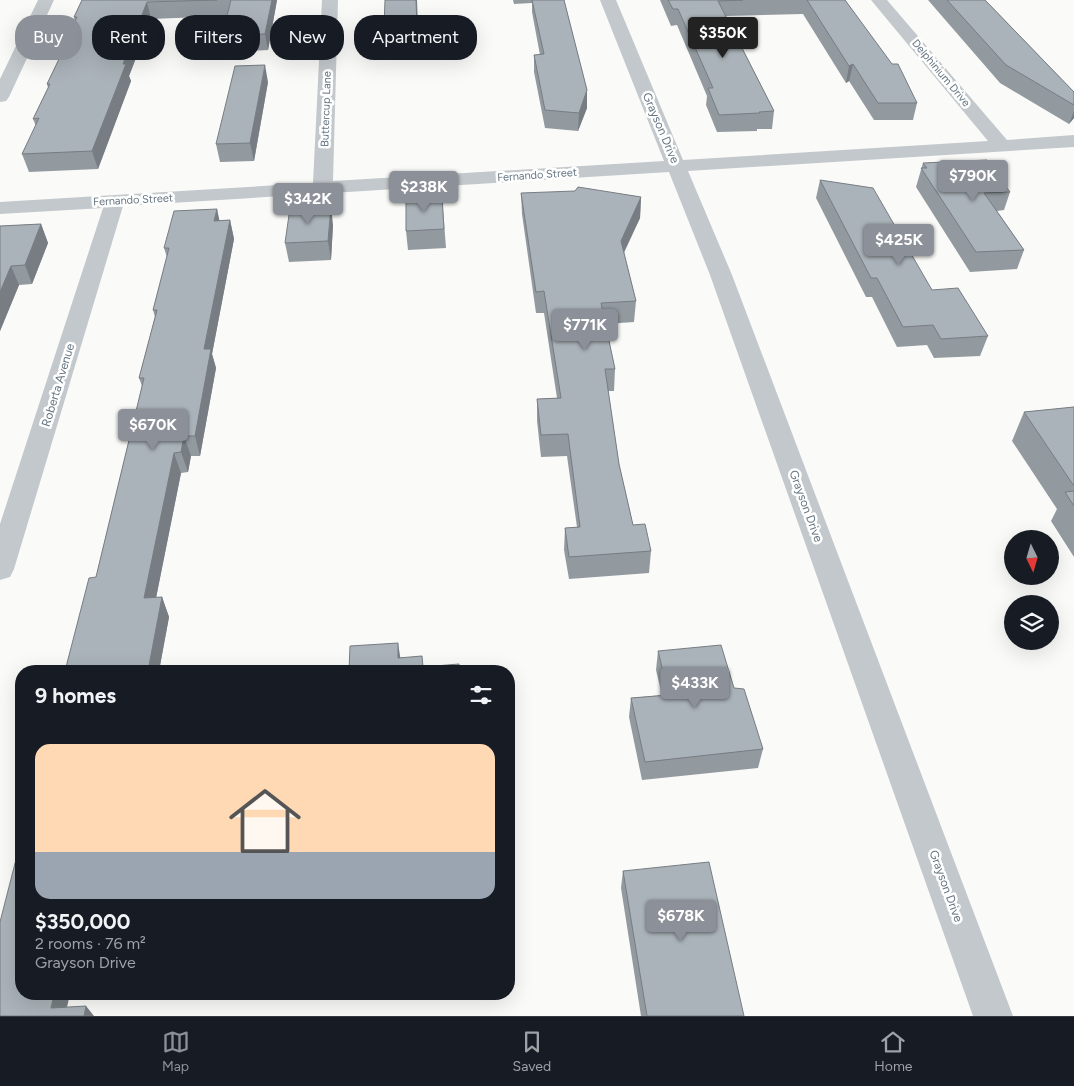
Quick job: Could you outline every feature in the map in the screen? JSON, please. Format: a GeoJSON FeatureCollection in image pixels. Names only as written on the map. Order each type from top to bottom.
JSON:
{"type":"FeatureCollection","features":[{"type":"Feature","properties":{"kind":"street"},"geometry":{"type":"LineString","coordinates":[[0,97],[46,0]]}},
{"type":"Feature","properties":{"kind":"street","name":"Buttercup Lane"},"geometry":{"type":"LineString","coordinates":[[323,189],[330,0]]}},
{"type":"Feature","properties":{"kind":"street","name":"Grayson Drive"},"geometry":{"type":"LineString","coordinates":[[608,0],[721,275],[994,1016]]}},
{"type":"Feature","properties":{"kind":"street","name":"Delphinium Drive"},"geometry":{"type":"LineString","coordinates":[[880,0],[1002,146]]}},
{"type":"Feature","properties":{"kind":"street","name":"Fernando Street"},"geometry":{"type":"LineString","coordinates":[[0,208],[1074,141]]}},
{"type":"Feature","properties":{"kind":"street","name":"Roberta Avenue"},"geometry":{"type":"LineString","coordinates":[[0,569],[115,201]]}},
{"type":"Feature","properties":{"kind":"building"},"geometry":{"type":"Polygon","coordinates":[[[82,0],[217,0],[147,2],[142,15],[92,15],[92,60],[125,60],[123,64],[126,64],[92,151],[22,154],[39,118],[33,119],[50,84],[47,84],[59,60],[82,60],[82,15],[75,15],[82,0]]]}},
{"type":"Feature","properties":{"kind":"building"},"geometry":{"type":"Polygon","coordinates":[[[231,0],[272,0],[265,34],[260,34],[260,15],[227,15],[231,0]]]}},
{"type":"Feature","properties":{"kind":"building"},"geometry":{"type":"Polygon","coordinates":[[[385,0],[416,0],[417,15],[384,15],[385,0]]]}},
{"type":"Feature","properties":{"kind":"building"},"geometry":{"type":"Polygon","coordinates":[[[532,0],[564,0],[587,90],[579,113],[545,110],[534,55],[544,54],[532,0]]]}},
{"type":"Feature","properties":{"kind":"building"},"geometry":{"type":"Polygon","coordinates":[[[668,0],[743,0],[718,1],[774,111],[719,115],[708,88],[713,88],[678,9],[673,9],[668,0]]]}},
{"type":"Feature","properties":{"kind":"building"},"geometry":{"type":"Polygon","coordinates":[[[807,0],[845,0],[892,64],[898,64],[917,103],[878,103],[853,64],[849,66],[807,0]]]}},
{"type":"Feature","properties":{"kind":"building"},"geometry":{"type":"Polygon","coordinates":[[[947,0],[985,0],[1074,92],[1074,105],[1006,65],[947,0]]]}},
{"type":"Feature","properties":{"kind":"building"},"geometry":{"type":"Polygon","coordinates":[[[265,65],[250,143],[216,144],[235,66],[265,65]]]}},
{"type":"Feature","properties":{"kind":"building"},"geometry":{"type":"Polygon","coordinates":[[[987,160],[1010,192],[984,193],[1024,250],[976,252],[921,168],[927,168],[923,163],[987,160]]]}},
{"type":"Feature","properties":{"kind":"building"},"geometry":{"type":"Polygon","coordinates":[[[820,180],[873,188],[932,290],[958,288],[988,336],[941,339],[933,325],[903,327],[877,278],[871,278],[820,180]]]}},
{"type":"Feature","properties":{"kind":"building"},"geometry":{"type":"Polygon","coordinates":[[[578,187],[641,197],[621,241],[636,301],[601,303],[615,369],[605,369],[619,464],[633,525],[645,524],[651,551],[569,557],[565,528],[580,527],[568,434],[541,435],[537,399],[561,398],[544,291],[536,292],[521,193],[575,191],[578,187]]]}},
{"type":"Feature","properties":{"kind":"building"},"geometry":{"type":"Polygon","coordinates":[[[442,196],[444,229],[406,231],[406,197],[442,196]]]}},
{"type":"Feature","properties":{"kind":"building"},"geometry":{"type":"Polygon","coordinates":[[[331,206],[328,241],[285,243],[290,208],[331,206]]]}},
{"type":"Feature","properties":{"kind":"building"},"geometry":{"type":"Polygon","coordinates":[[[217,209],[214,221],[230,220],[204,349],[211,349],[195,436],[184,436],[181,452],[174,453],[144,598],[162,597],[149,665],[67,665],[89,578],[96,577],[144,378],[139,378],[157,310],[153,310],[169,248],[164,248],[174,211],[217,209]]]}},
{"type":"Feature","properties":{"kind":"building"},"geometry":{"type":"Polygon","coordinates":[[[41,224],[25,265],[11,266],[0,292],[0,226],[41,224]]]}},
{"type":"Feature","properties":{"kind":"building"},"geometry":{"type":"Polygon","coordinates":[[[1074,407],[1074,486],[1024,412],[1074,407]]]}},
{"type":"Feature","properties":{"kind":"building"},"geometry":{"type":"Polygon","coordinates":[[[1074,491],[1074,506],[1065,492],[1074,491]]]}},
{"type":"Feature","properties":{"kind":"building"},"geometry":{"type":"Polygon","coordinates":[[[398,643],[398,658],[422,656],[423,665],[349,665],[350,646],[398,643]]]}},
{"type":"Feature","properties":{"kind":"building"},"geometry":{"type":"Polygon","coordinates":[[[721,645],[734,688],[744,689],[763,749],[645,762],[631,698],[669,695],[658,651],[721,645]]]}},
{"type":"Feature","properties":{"kind":"building"},"geometry":{"type":"Polygon","coordinates":[[[709,862],[744,1016],[647,1016],[623,871],[709,862]]]}},
{"type":"Feature","properties":{"kind":"building"},"geometry":{"type":"Polygon","coordinates":[[[15,863],[15,1000],[53,1000],[51,1008],[86,1006],[84,1016],[0,1016],[0,922],[15,863]]]}}]}
